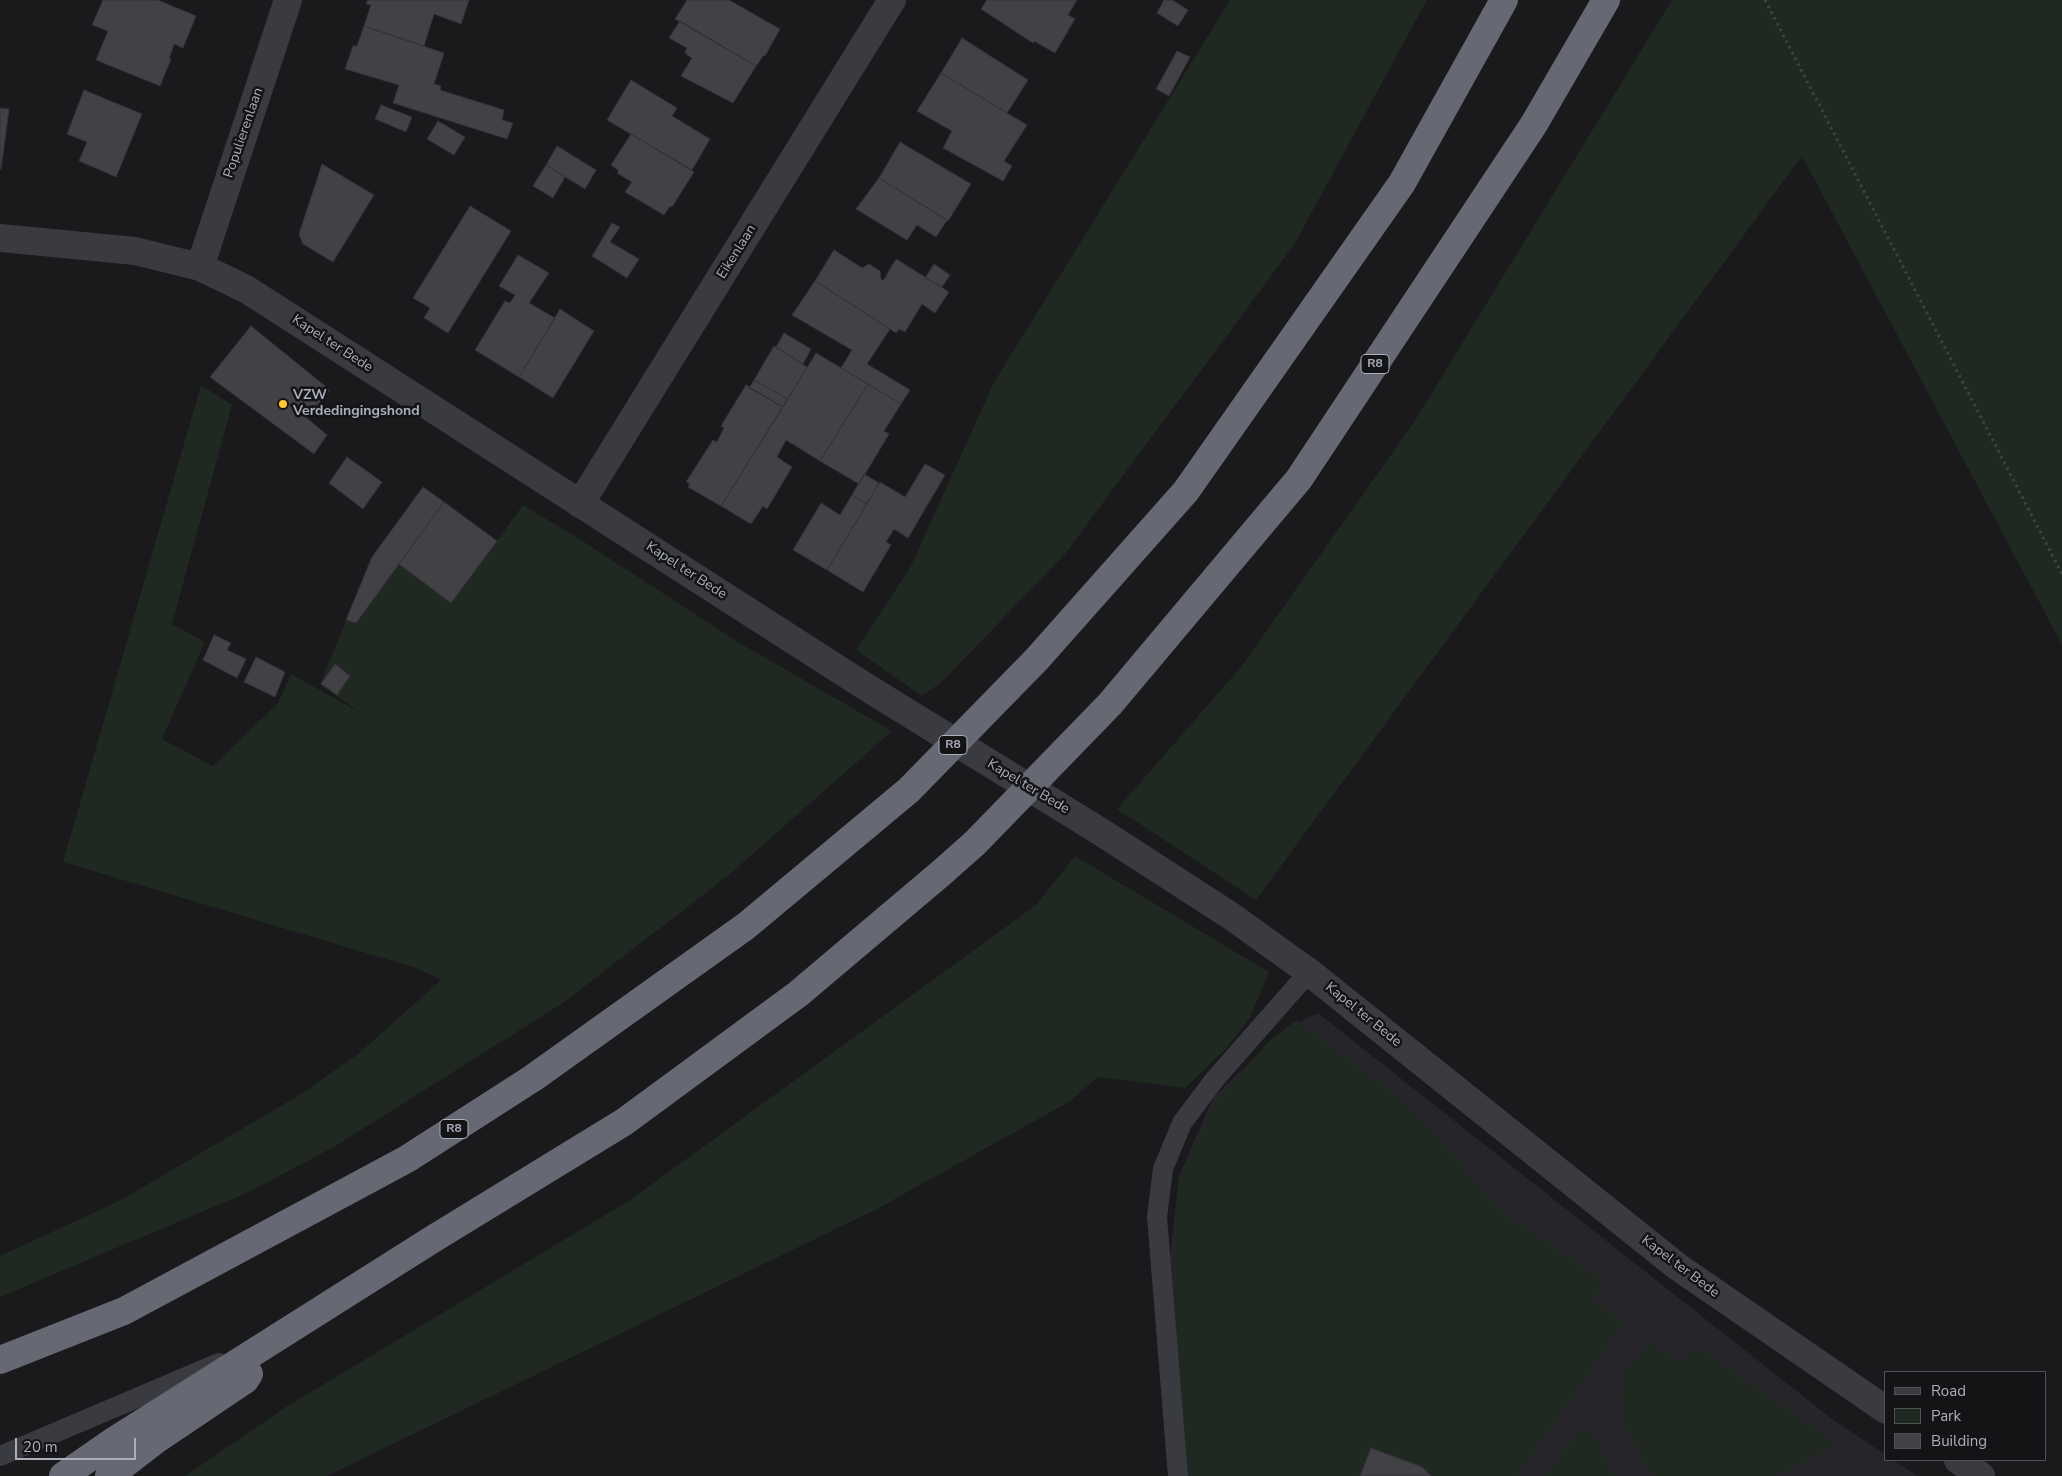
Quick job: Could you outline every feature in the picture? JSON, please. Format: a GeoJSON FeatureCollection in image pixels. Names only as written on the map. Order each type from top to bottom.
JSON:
{"type":"FeatureCollection","features":[{"type":"Feature","properties":{"kind":"highway","name":"R8"},"geometry":{"type":"LineString","coordinates":[[0,1360],[124,1311],[407,1159],[533,1078],[746,926],[909,790],[1037,659],[1186,491],[1402,183],[1504,0]]}},
{"type":"Feature","properties":{"kind":"highway","name":"R8"},"geometry":{"type":"LineString","coordinates":[[278,1338],[433,1239],[632,1116],[798,994],[975,842],[1110,704],[1298,479],[1534,124],[1606,0]]}},
{"type":"Feature","properties":{"kind":"highway"},"geometry":{"type":"LineString","coordinates":[[63,1476],[115,1440],[278,1338]]}},
{"type":"Feature","properties":{"kind":"highway"},"geometry":{"type":"LineString","coordinates":[[109,1476],[156,1440],[245,1380],[278,1338]]}},
{"type":"Feature","properties":{"kind":"street","name":"Populierenlaan"},"geometry":{"type":"LineString","coordinates":[[200,267],[288,0]]}},
{"type":"Feature","properties":{"kind":"street","name":"Eikenlaan"},"geometry":{"type":"LineString","coordinates":[[580,504],[892,0]]}},
{"type":"Feature","properties":{"kind":"street","name":"Kapel ter Bede"},"geometry":{"type":"LineString","coordinates":[[0,238],[135,251],[200,267],[246,289],[900,709],[1101,832],[1231,916],[1309,972],[1678,1267],[1884,1409]]}},
{"type":"Feature","properties":{"kind":"street"},"geometry":{"type":"LineString","coordinates":[[1959,1461],[1981,1476]]}},
{"type":"Feature","properties":{"kind":"lane"},"geometry":{"type":"LineString","coordinates":[[1178,1476],[1156,1218],[1163,1169],[1182,1123],[1240,1050],[1309,972]]}},
{"type":"Feature","properties":{"kind":"lane"},"geometry":{"type":"LineString","coordinates":[[0,1456],[278,1338]]}},
{"type":"Feature","properties":{"kind":"path"},"geometry":{"type":"LineString","coordinates":[[1765,0],[2062,574]]}},
{"type":"Feature","properties":{"kind":"shaded area"},"geometry":{"type":"Polygon","coordinates":[[[1318,1013],[1832,1419],[1884,1454],[1884,1461],[1895,1461],[1918,1476],[1187,1476],[1169,1265],[1179,1176],[1213,1098],[1283,1030],[1318,1013]]]}},
{"type":"Feature","properties":{"kind":"green space"},"geometry":{"type":"Polygon","coordinates":[[[1230,0],[1427,0],[1294,245],[1065,554],[942,682],[922,696],[856,650],[911,566],[993,384],[1230,0]]]}},
{"type":"Feature","properties":{"kind":"green space"},"geometry":{"type":"Polygon","coordinates":[[[1672,0],[2062,0],[2062,645],[1802,156],[1256,900],[1117,809],[1241,667],[1414,422],[1672,0]]]}},
{"type":"Feature","properties":{"kind":"green space"},"geometry":{"type":"Polygon","coordinates":[[[201,385],[232,405],[172,624],[205,642],[162,739],[213,766],[278,703],[291,674],[361,713],[320,684],[372,557],[393,572],[399,564],[451,603],[523,505],[578,538],[738,642],[892,731],[729,875],[563,1003],[334,1147],[249,1192],[0,1297],[0,1256],[121,1200],[301,1094],[358,1054],[441,980],[419,969],[63,862],[201,385]]]}},
{"type":"Feature","properties":{"kind":"green space"},"geometry":{"type":"Polygon","coordinates":[[[1075,856],[1269,972],[1250,1018],[1224,1051],[1185,1088],[1098,1077],[1069,1102],[877,1209],[327,1476],[185,1476],[286,1407],[630,1200],[1036,905],[1075,856]]]}},
{"type":"Feature","properties":{"kind":"green space"},"geometry":{"type":"Polygon","coordinates":[[[1297,1020],[1407,1104],[1437,1135],[1497,1209],[1603,1280],[1594,1300],[1623,1323],[1517,1476],[1188,1476],[1172,1265],[1180,1177],[1217,1100],[1271,1039],[1297,1020]]]}},
{"type":"Feature","properties":{"kind":"green space"},"geometry":{"type":"Polygon","coordinates":[[[1650,1342],[1678,1363],[1695,1345],[1837,1444],[1775,1476],[1652,1476],[1622,1418],[1619,1391],[1627,1366],[1650,1342]]]}},
{"type":"Feature","properties":{"kind":"green space"},"geometry":{"type":"Polygon","coordinates":[[[1587,1428],[1594,1433],[1614,1476],[1546,1476],[1580,1430],[1587,1428]]]}},
{"type":"Feature","properties":{"kind":"building"},"geometry":{"type":"Polygon","coordinates":[[[103,0],[158,0],[196,16],[183,48],[174,44],[169,59],[171,59],[160,86],[96,60],[108,31],[92,25],[103,0]]]}},
{"type":"Feature","properties":{"kind":"building"},"geometry":{"type":"Polygon","coordinates":[[[368,0],[469,0],[461,24],[434,14],[424,46],[364,26],[371,5],[366,4],[368,0]]]}},
{"type":"Feature","properties":{"kind":"building"},"geometry":{"type":"Polygon","coordinates":[[[687,0],[729,0],[780,29],[765,56],[756,66],[675,19],[687,0]]]}},
{"type":"Feature","properties":{"kind":"building"},"geometry":{"type":"Polygon","coordinates":[[[987,0],[1077,0],[1068,15],[1075,19],[1055,53],[1034,41],[1033,43],[981,9],[987,0]]]}},
{"type":"Feature","properties":{"kind":"building"},"geometry":{"type":"Polygon","coordinates":[[[1164,0],[1172,0],[1188,10],[1178,26],[1157,13],[1164,0]]]}},
{"type":"Feature","properties":{"kind":"building"},"geometry":{"type":"Polygon","coordinates":[[[680,21],[756,66],[733,103],[681,76],[692,58],[685,52],[687,48],[669,38],[680,21]]]}},
{"type":"Feature","properties":{"kind":"building"},"geometry":{"type":"Polygon","coordinates":[[[364,26],[444,53],[434,84],[441,86],[440,90],[504,110],[502,120],[513,123],[507,139],[393,103],[399,85],[345,69],[353,46],[357,46],[364,26]]]}},
{"type":"Feature","properties":{"kind":"building"},"geometry":{"type":"Polygon","coordinates":[[[962,38],[1028,80],[1007,113],[941,73],[962,38]]]}},
{"type":"Feature","properties":{"kind":"building"},"geometry":{"type":"Polygon","coordinates":[[[1177,51],[1190,57],[1169,96],[1156,89],[1177,51]]]}},
{"type":"Feature","properties":{"kind":"building"},"geometry":{"type":"Polygon","coordinates":[[[941,73],[1027,125],[1004,161],[1012,166],[1003,181],[943,148],[952,131],[917,111],[941,73]]]}},
{"type":"Feature","properties":{"kind":"building"},"geometry":{"type":"Polygon","coordinates":[[[631,80],[677,108],[672,116],[710,139],[692,170],[607,120],[631,80]]]}},
{"type":"Feature","properties":{"kind":"building"},"geometry":{"type":"Polygon","coordinates":[[[84,90],[142,114],[116,177],[79,161],[87,142],[67,134],[84,90]]]}},
{"type":"Feature","properties":{"kind":"building"},"geometry":{"type":"Polygon","coordinates":[[[381,105],[412,117],[406,132],[375,119],[381,105]]]}},
{"type":"Feature","properties":{"kind":"building"},"geometry":{"type":"Polygon","coordinates":[[[0,108],[9,109],[1,169],[0,169],[0,108]]]}},
{"type":"Feature","properties":{"kind":"building"},"geometry":{"type":"Polygon","coordinates":[[[438,121],[465,137],[454,155],[427,139],[438,121]]]}},
{"type":"Feature","properties":{"kind":"building"},"geometry":{"type":"Polygon","coordinates":[[[631,134],[694,172],[672,207],[670,206],[664,215],[625,192],[632,182],[617,173],[619,171],[611,165],[631,134]]]}},
{"type":"Feature","properties":{"kind":"building"},"geometry":{"type":"Polygon","coordinates":[[[900,142],[971,184],[948,221],[879,178],[900,142]]]}},
{"type":"Feature","properties":{"kind":"building"},"geometry":{"type":"Polygon","coordinates":[[[557,146],[596,170],[585,189],[546,165],[557,146]]]}},
{"type":"Feature","properties":{"kind":"building"},"geometry":{"type":"Polygon","coordinates":[[[322,164],[374,195],[333,262],[303,244],[299,234],[322,164]]]}},
{"type":"Feature","properties":{"kind":"building"},"geometry":{"type":"Polygon","coordinates":[[[546,165],[565,177],[553,198],[533,186],[546,165]]]}},
{"type":"Feature","properties":{"kind":"building"},"geometry":{"type":"Polygon","coordinates":[[[879,178],[947,220],[936,237],[917,225],[907,240],[856,209],[879,178]]]}},
{"type":"Feature","properties":{"kind":"building"},"geometry":{"type":"Polygon","coordinates":[[[470,206],[511,231],[448,333],[424,318],[430,308],[413,298],[470,206]]]}},
{"type":"Feature","properties":{"kind":"building"},"geometry":{"type":"Polygon","coordinates":[[[612,223],[620,227],[610,242],[639,259],[627,278],[592,256],[612,223]]]}},
{"type":"Feature","properties":{"kind":"building"},"geometry":{"type":"Polygon","coordinates":[[[834,250],[862,268],[869,264],[880,271],[883,281],[896,259],[949,292],[935,313],[922,304],[905,332],[899,329],[896,333],[815,281],[834,250]]]}},
{"type":"Feature","properties":{"kind":"building"},"geometry":{"type":"Polygon","coordinates":[[[518,255],[549,273],[529,303],[555,318],[519,377],[475,350],[505,301],[510,303],[515,295],[499,286],[518,255]]]}},
{"type":"Feature","properties":{"kind":"building"},"geometry":{"type":"Polygon","coordinates":[[[934,264],[950,275],[942,287],[925,278],[934,264]]]}},
{"type":"Feature","properties":{"kind":"building"},"geometry":{"type":"Polygon","coordinates":[[[815,281],[890,329],[867,364],[910,390],[901,404],[841,368],[852,350],[792,315],[815,281]]]}},
{"type":"Feature","properties":{"kind":"building"},"geometry":{"type":"Polygon","coordinates":[[[560,309],[594,331],[553,398],[519,377],[560,309]]]}},
{"type":"Feature","properties":{"kind":"building","name":"VZW Verdedingingshond"},"geometry":{"type":"Polygon","coordinates":[[[251,326],[330,390],[307,418],[327,435],[314,454],[210,377],[251,326]]]}},
{"type":"Feature","properties":{"kind":"building"},"geometry":{"type":"Polygon","coordinates":[[[784,333],[811,349],[803,364],[776,347],[784,333]]]}},
{"type":"Feature","properties":{"kind":"building"},"geometry":{"type":"Polygon","coordinates":[[[774,346],[807,367],[788,399],[754,380],[774,346]]]}},
{"type":"Feature","properties":{"kind":"building"},"geometry":{"type":"Polygon","coordinates":[[[816,353],[868,384],[820,461],[786,440],[777,457],[792,467],[767,509],[763,506],[751,524],[721,506],[816,353]]]}},
{"type":"Feature","properties":{"kind":"building"},"geometry":{"type":"Polygon","coordinates":[[[754,380],[788,399],[783,407],[749,388],[754,380]]]}},
{"type":"Feature","properties":{"kind":"building"},"geometry":{"type":"Polygon","coordinates":[[[868,384],[901,404],[884,431],[889,434],[859,484],[820,461],[868,384]]]}},
{"type":"Feature","properties":{"kind":"building"},"geometry":{"type":"Polygon","coordinates":[[[746,385],[783,407],[721,506],[688,487],[690,484],[686,482],[713,440],[717,442],[724,428],[721,426],[746,385]]]}},
{"type":"Feature","properties":{"kind":"building"},"geometry":{"type":"Polygon","coordinates":[[[347,457],[382,482],[363,509],[329,483],[347,457]]]}},
{"type":"Feature","properties":{"kind":"building"},"geometry":{"type":"Polygon","coordinates":[[[925,464],[945,475],[908,538],[894,529],[886,542],[891,545],[863,592],[827,570],[880,482],[905,497],[925,464]]]}},
{"type":"Feature","properties":{"kind":"building"},"geometry":{"type":"Polygon","coordinates":[[[864,474],[879,483],[867,504],[852,495],[864,474]]]}},
{"type":"Feature","properties":{"kind":"building"},"geometry":{"type":"Polygon","coordinates":[[[423,487],[444,502],[356,623],[346,620],[372,557],[423,487]]]}},
{"type":"Feature","properties":{"kind":"building"},"geometry":{"type":"Polygon","coordinates":[[[852,495],[867,504],[827,570],[793,550],[821,503],[840,515],[852,495]]]}},
{"type":"Feature","properties":{"kind":"building"},"geometry":{"type":"Polygon","coordinates":[[[444,502],[497,541],[451,603],[399,564],[444,502]]]}},
{"type":"Feature","properties":{"kind":"building"},"geometry":{"type":"Polygon","coordinates":[[[214,635],[231,643],[227,650],[246,659],[237,678],[203,660],[214,635]]]}},
{"type":"Feature","properties":{"kind":"building"},"geometry":{"type":"Polygon","coordinates":[[[256,657],[285,672],[275,697],[244,682],[256,657]]]}},
{"type":"Feature","properties":{"kind":"building"},"geometry":{"type":"Polygon","coordinates":[[[335,664],[350,676],[337,695],[321,684],[335,664]]]}},
{"type":"Feature","properties":{"kind":"building"},"geometry":{"type":"Polygon","coordinates":[[[1371,1448],[1422,1467],[1431,1476],[1360,1476],[1371,1448]]]}},
{"type":"Feature","properties":{"kind":"place","name":"VZW Verdedingingshond"},"geometry":{"type":"Point","coordinates":[283,404]}}]}
